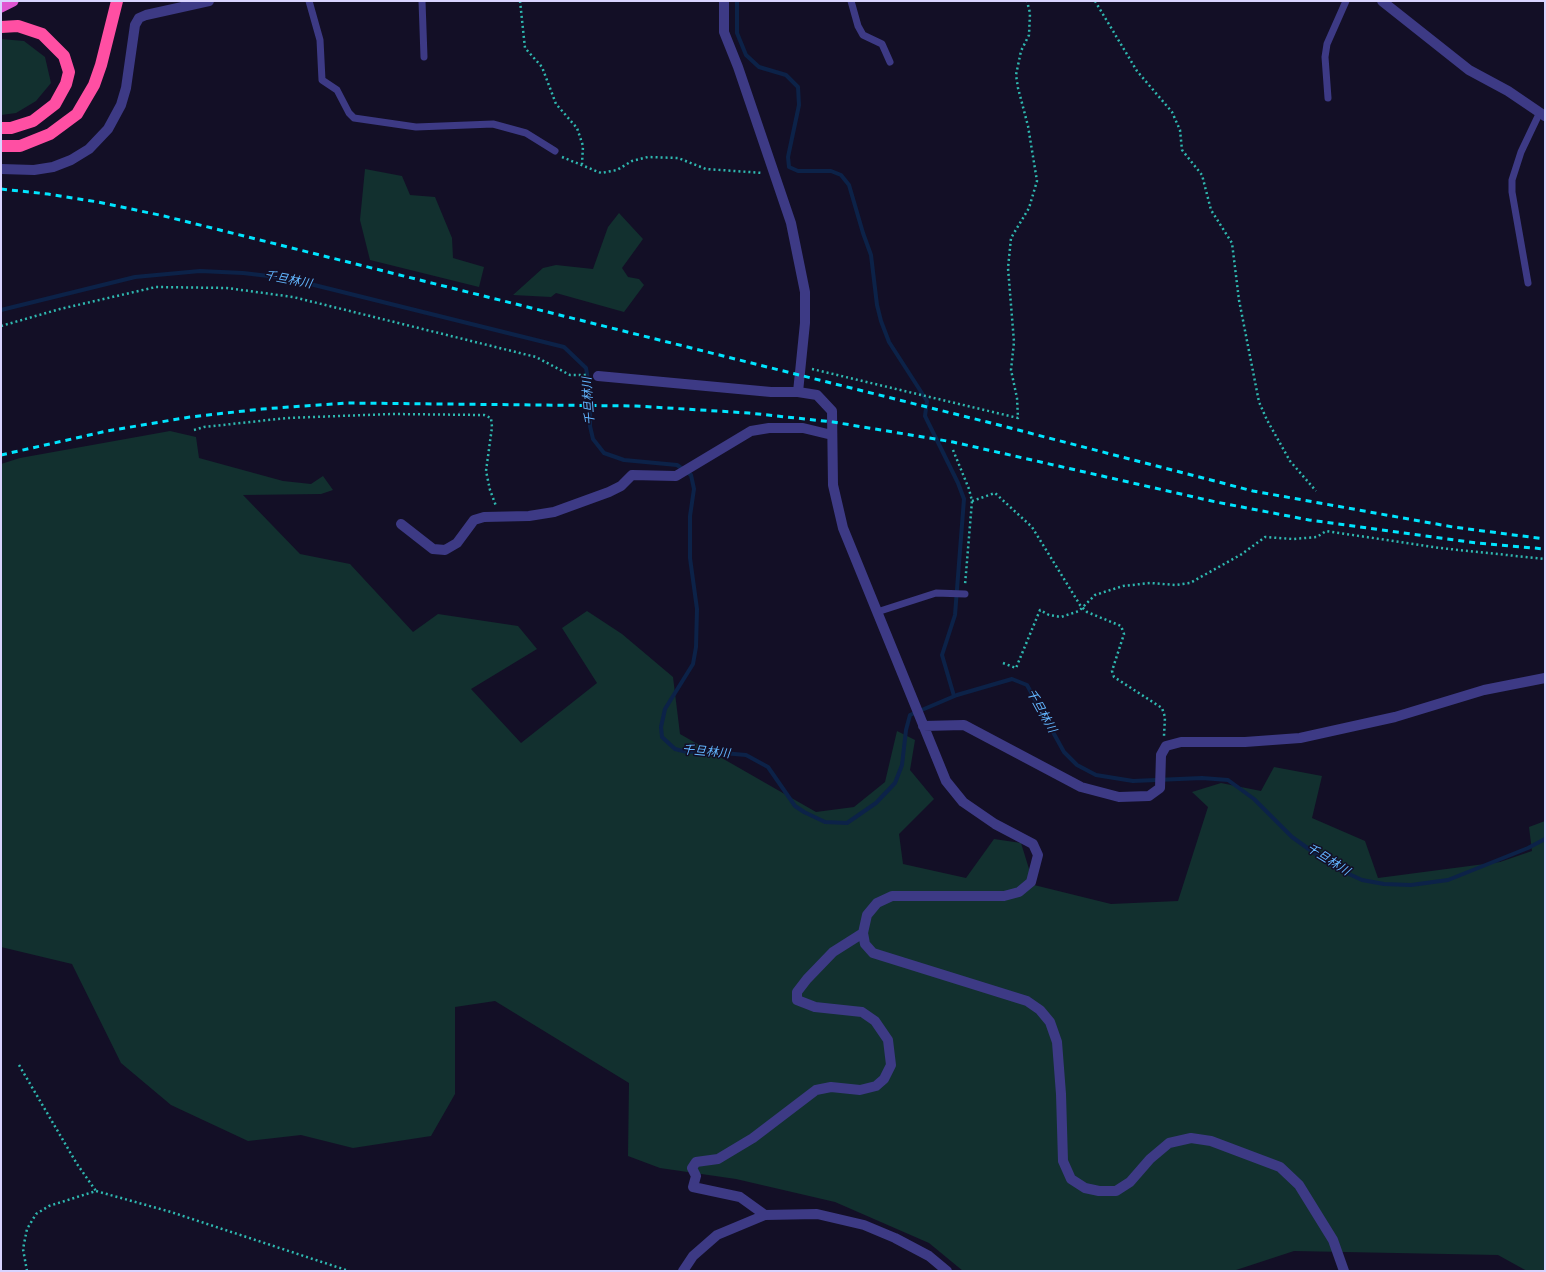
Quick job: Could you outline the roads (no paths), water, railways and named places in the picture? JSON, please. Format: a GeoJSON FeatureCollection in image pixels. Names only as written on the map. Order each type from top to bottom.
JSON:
{"type":"FeatureCollection","features":[{"type":"Feature","properties":{"kind":"highway"},"geometry":{"type":"LineString","coordinates":[[1,7],[13,1]]}},
{"type":"Feature","properties":{"kind":"highway"},"geometry":{"type":"LineString","coordinates":[[1,146],[20,146],[50,134],[77,114],[94,85],[117,1]]}},
{"type":"Feature","properties":{"kind":"highway"},"geometry":{"type":"LineString","coordinates":[[1,27],[18,26],[42,34],[64,56],[69,72],[66,84],[55,104],[33,121],[11,128],[1,128]]}},
{"type":"Feature","properties":{"kind":"street"},"geometry":{"type":"LineString","coordinates":[[1,170],[34,170],[53,168],[71,160],[89,149],[108,129],[121,105],[126,88],[135,25],[139,18],[146,15],[209,1]]}},
{"type":"Feature","properties":{"kind":"street"},"geometry":{"type":"LineString","coordinates":[[724,1],[724,32],[738,67],[791,223],[805,292],[805,323],[798,392]]}},
{"type":"Feature","properties":{"kind":"street"},"geometry":{"type":"LineString","coordinates":[[1382,1],[1469,70],[1508,91],[1542,114]]}},
{"type":"Feature","properties":{"kind":"street"},"geometry":{"type":"LineString","coordinates":[[598,376],[771,392],[798,392],[816,395],[832,411],[833,485],[843,528],[946,781],[963,802],[995,824],[1033,844],[1038,855],[1036,869],[1031,882],[1019,892],[1004,896],[892,896],[877,903],[867,915],[863,933],[865,944],[873,953],[1027,1001],[1040,1010],[1050,1022],[1057,1042],[1061,1094],[1063,1161],[1071,1179],[1085,1188],[1099,1191],[1116,1190],[1130,1182],[1150,1159],[1169,1143],[1191,1138],[1211,1141],[1280,1167],[1299,1185],[1333,1240],[1344,1271]]}},
{"type":"Feature","properties":{"kind":"street"},"geometry":{"type":"LineString","coordinates":[[401,524],[433,549],[445,550],[457,543],[474,520],[484,517],[529,516],[554,512],[609,492],[621,486],[632,475],[676,476],[751,431],[768,428],[803,428],[832,435]]}},
{"type":"Feature","properties":{"kind":"street"},"geometry":{"type":"LineString","coordinates":[[922,724],[964,725],[1081,787],[1119,797],[1149,796],[1160,788],[1161,755],[1166,746],[1180,742],[1245,742],[1300,738],[1395,717],[1484,690],[1545,678]]}},
{"type":"Feature","properties":{"kind":"street"},"geometry":{"type":"LineString","coordinates":[[765,1215],[740,1197],[694,1186],[696,1176],[692,1168],[696,1162],[718,1159],[753,1138],[816,1090],[831,1087],[860,1090],[876,1086],[884,1079],[891,1065],[888,1040],[875,1021],[862,1012],[815,1007],[798,1000],[797,992],[807,979],[833,952],[863,933]]}},
{"type":"Feature","properties":{"kind":"street"},"geometry":{"type":"LineString","coordinates":[[683,1271],[694,1256],[717,1235],[765,1215],[817,1214],[864,1225],[895,1238],[922,1252],[947,1271]]}},
{"type":"Feature","properties":{"kind":"lane"},"geometry":{"type":"LineString","coordinates":[[309,1],[320,40],[322,80],[337,90],[348,113],[354,118],[416,127],[493,124],[526,133],[555,151]]}},
{"type":"Feature","properties":{"kind":"lane"},"geometry":{"type":"LineString","coordinates":[[422,1],[424,57]]}},
{"type":"Feature","properties":{"kind":"lane"},"geometry":{"type":"LineString","coordinates":[[851,1],[858,26],[863,35],[882,44],[890,62]]}},
{"type":"Feature","properties":{"kind":"lane"},"geometry":{"type":"LineString","coordinates":[[1328,98],[1325,56],[1327,44],[1346,1]]}},
{"type":"Feature","properties":{"kind":"lane"},"geometry":{"type":"LineString","coordinates":[[1528,283],[1512,192],[1512,180],[1521,152],[1542,114]]}},
{"type":"Feature","properties":{"kind":"lane"},"geometry":{"type":"LineString","coordinates":[[877,612],[936,593],[965,594]]}},
{"type":"Feature","properties":{"kind":"waterway"},"geometry":{"type":"LineString","coordinates":[[737,1],[737,33],[746,55],[759,67],[786,75],[798,87],[799,105],[788,157],[789,167],[798,171],[831,171],[841,175],[849,185],[871,255],[877,305],[881,321],[889,342],[927,401],[925,416],[958,483],[964,499],[955,615],[942,655],[954,696]]}},
{"type":"Feature","properties":{"kind":"waterway","name":"千旦林川"},"geometry":{"type":"LineString","coordinates":[[1,310],[135,277],[200,271],[243,273],[286,278],[564,347],[586,368],[590,391],[590,426],[593,439],[604,453],[624,460],[677,465],[691,475],[694,489],[690,516],[690,558],[697,609],[696,647],[693,664],[665,709],[661,727],[662,737],[675,749],[687,752],[700,751],[746,755],[768,767],[795,806],[825,822],[847,823],[876,803],[895,783],[902,765],[906,730],[910,715],[957,695],[1012,679],[1027,685],[1064,752],[1077,765],[1096,775],[1133,781],[1202,778],[1228,780],[1254,799],[1292,837],[1334,867],[1362,880],[1384,884],[1411,885],[1448,880],[1528,848],[1545,839]]}},
{"type":"Feature","properties":{"kind":"railway"},"geometry":{"type":"LineString","coordinates":[[1,189],[48,194],[98,202],[164,216],[991,423],[1253,491],[1453,527],[1545,539]]}},
{"type":"Feature","properties":{"kind":"railway"},"geometry":{"type":"LineString","coordinates":[[1,455],[107,431],[190,417],[262,409],[347,403],[636,406],[749,413],[833,422],[953,442],[1216,502],[1309,520],[1477,543],[1545,549]]}}]}
